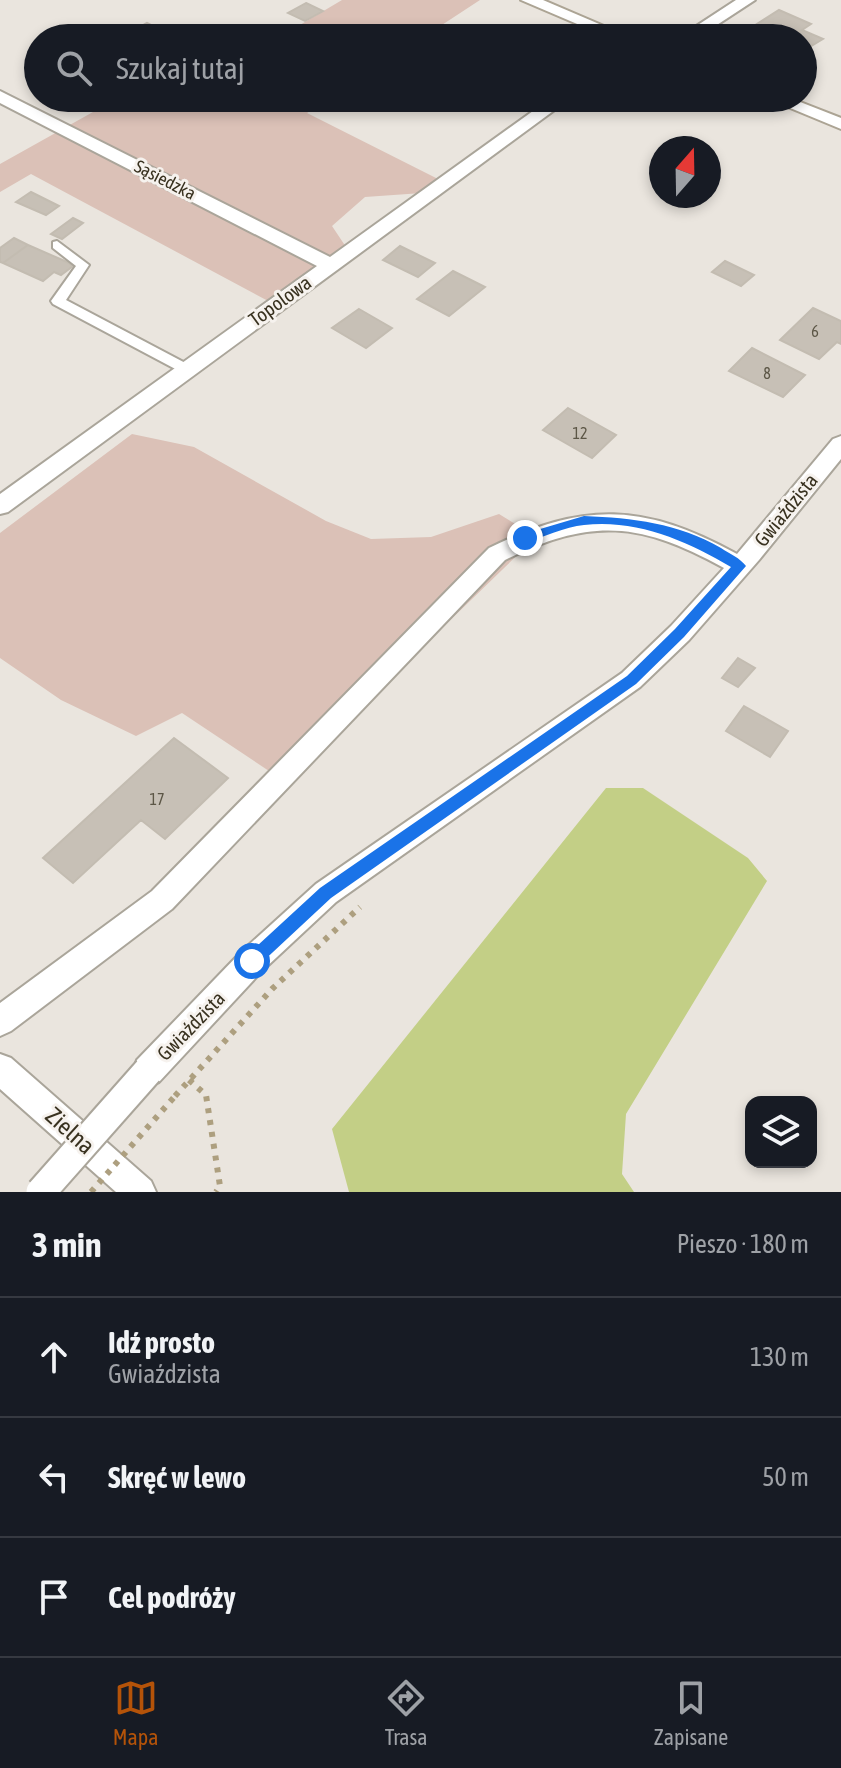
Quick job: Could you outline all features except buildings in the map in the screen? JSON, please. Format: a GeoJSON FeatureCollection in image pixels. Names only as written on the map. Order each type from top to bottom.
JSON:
{"type":"FeatureCollection","features":[{"type":"Feature","properties":{"kind":"street"},"geometry":{"type":"LineString","coordinates":[[529,0],[589,24]]}},
{"type":"Feature","properties":{"kind":"street"},"geometry":{"type":"LineString","coordinates":[[708,24],[747,0]]}},
{"type":"Feature","properties":{"kind":"street","name":"Sąsiedzka"},"geometry":{"type":"LineString","coordinates":[[0,96],[24,108]]}},
{"type":"Feature","properties":{"kind":"street","name":"Sąsiedzka"},"geometry":{"type":"LineString","coordinates":[[31,112],[330,265]]}},
{"type":"Feature","properties":{"kind":"street","name":"Topolowa"},"geometry":{"type":"LineString","coordinates":[[0,506],[543,112]]}},
{"type":"Feature","properties":{"kind":"street"},"geometry":{"type":"LineString","coordinates":[[811,112],[841,124]]}},
{"type":"Feature","properties":{"kind":"street","name":"Gwiaździsta"},"geometry":{"type":"LineString","coordinates":[[41,1192],[148,1071],[252,961],[326,893],[631,680],[680,633],[740,566],[841,444]]}},
{"type":"Feature","properties":{"kind":"street"},"geometry":{"type":"LineString","coordinates":[[0,1021],[162,900],[497,554],[525,538],[571,523],[584,520],[627,522],[670,530],[707,546],[740,566]]}},
{"type":"Feature","properties":{"kind":"street","name":"Zielna"},"geometry":{"type":"LineString","coordinates":[[0,1069],[140,1192]]}},
{"type":"Feature","properties":{"kind":"lane"},"geometry":{"type":"LineString","coordinates":[[57,245],[83,265],[58,301],[186,369]]}},
{"type":"Feature","properties":{"kind":"path"},"geometry":{"type":"LineString","coordinates":[[189,1080],[206,1095],[220,1186],[216,1192]]}},
{"type":"Feature","properties":{"kind":"path"},"geometry":{"type":"LineString","coordinates":[[91,1192],[175,1096]]}},
{"type":"Feature","properties":{"kind":"shaded area"},"geometry":{"type":"Polygon","coordinates":[[[342,0],[480,0],[443,24],[302,24],[342,0]]]}},
{"type":"Feature","properties":{"kind":"shaded area"},"geometry":{"type":"Polygon","coordinates":[[[93,112],[309,112],[440,180],[422,193],[365,197],[332,226],[346,247],[270,302],[31,174],[0,192],[0,164],[93,112]]]}},
{"type":"Feature","properties":{"kind":"shaded area"},"geometry":{"type":"Polygon","coordinates":[[[132,434],[194,447],[326,521],[371,539],[431,537],[499,514],[536,537],[284,781],[182,713],[136,736],[61,700],[0,658],[0,533],[132,434]]]}},
{"type":"Feature","properties":{"kind":"shaded area"},"geometry":{"type":"Polygon","coordinates":[[[606,788],[643,788],[748,858],[767,881],[626,1114],[622,1174],[634,1192],[349,1192],[332,1129],[606,788]]]}},
{"type":"Feature","properties":{"kind":"route"},"geometry":{"type":"LineString","coordinates":[[252,961],[326,893],[631,680],[680,633],[740,566],[707,546],[670,530],[627,522],[584,520],[525,538]]}}]}
